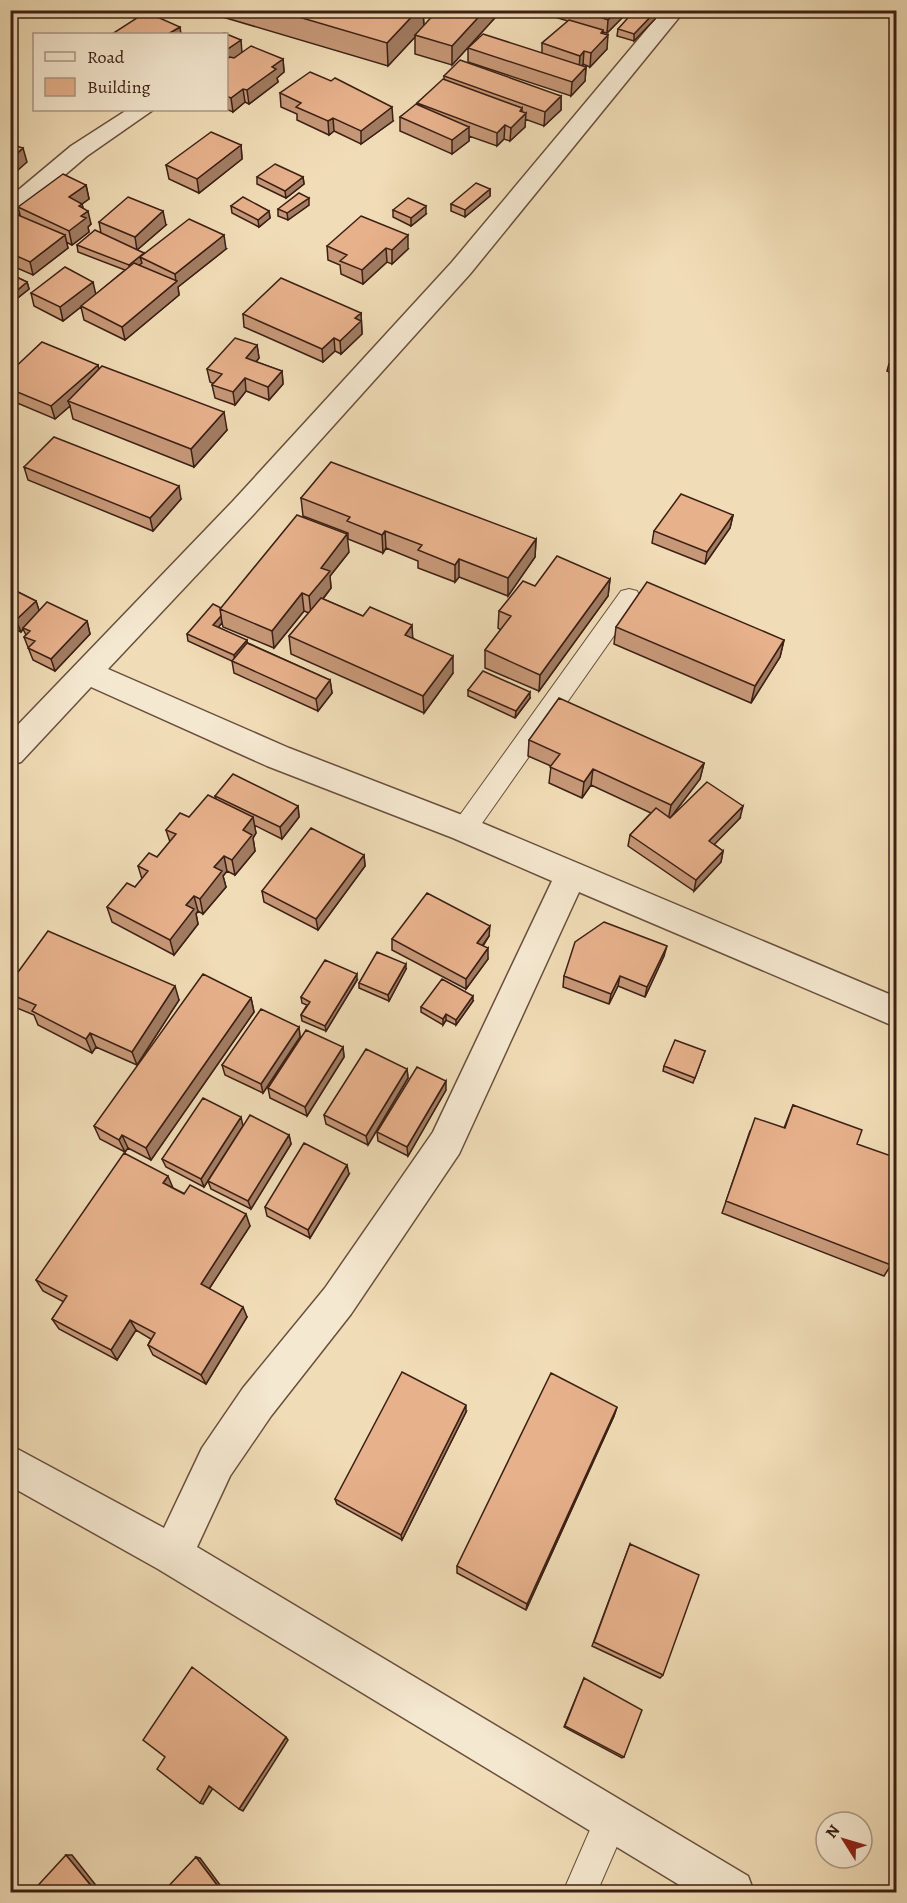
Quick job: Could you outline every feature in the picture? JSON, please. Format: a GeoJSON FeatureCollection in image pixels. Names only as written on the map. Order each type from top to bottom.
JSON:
{"type":"FeatureCollection","features":[{"type":"Feature","properties":{"kind":"street"},"geometry":{"type":"LineString","coordinates":[[10,753],[243,508],[461,268],[675,10]]}},
{"type":"Feature","properties":{"kind":"street"},"geometry":{"type":"LineString","coordinates":[[10,210],[79,152],[140,111]]}},
{"type":"Feature","properties":{"kind":"street"},"geometry":{"type":"LineString","coordinates":[[85,672],[278,757],[464,829],[897,1012]]}},
{"type":"Feature","properties":{"kind":"street"},"geometry":{"type":"LineString","coordinates":[[172,1555],[216,1462],[257,1402],[338,1301],[446,1143],[571,875]]}},
{"type":"Feature","properties":{"kind":"street"},"geometry":{"type":"LineString","coordinates":[[10,1464],[172,1555],[732,1893]]}},
{"type":"Feature","properties":{"kind":"lane"},"geometry":{"type":"LineString","coordinates":[[464,829],[629,597]]}},
{"type":"Feature","properties":{"kind":"lane"},"geometry":{"type":"LineString","coordinates":[[580,1893],[611,1821]]}},
{"type":"Feature","properties":{"kind":"building"},"geometry":{"type":"Polygon","coordinates":[[[275,10],[418,10],[387,43],[275,10]]]}},
{"type":"Feature","properties":{"kind":"building"},"geometry":{"type":"Polygon","coordinates":[[[438,10],[485,10],[452,46],[415,35],[438,10]]]}},
{"type":"Feature","properties":{"kind":"building"},"geometry":{"type":"Polygon","coordinates":[[[579,10],[617,10],[608,20],[579,10]]]}},
{"type":"Feature","properties":{"kind":"building"},"geometry":{"type":"Polygon","coordinates":[[[635,10],[656,11],[634,34],[618,29],[635,10]]]}},
{"type":"Feature","properties":{"kind":"building"},"geometry":{"type":"Polygon","coordinates":[[[146,12],[180,27],[170,33],[114,33],[146,12]]]}},
{"type":"Feature","properties":{"kind":"building"},"geometry":{"type":"Polygon","coordinates":[[[569,20],[603,30],[601,33],[608,35],[591,53],[584,51],[580,56],[542,43],[569,20]]]}},
{"type":"Feature","properties":{"kind":"building"},"geometry":{"type":"Polygon","coordinates":[[[483,34],[586,67],[572,82],[468,48],[483,34]]]}},
{"type":"Feature","properties":{"kind":"building"},"geometry":{"type":"Polygon","coordinates":[[[228,35],[241,40],[228,49],[228,35]]]}},
{"type":"Feature","properties":{"kind":"building"},"geometry":{"type":"Polygon","coordinates":[[[251,46],[283,59],[272,67],[276,69],[247,90],[243,89],[231,98],[228,97],[228,58],[234,58],[251,46]]]}},
{"type":"Feature","properties":{"kind":"building"},"geometry":{"type":"Polygon","coordinates":[[[460,60],[561,96],[545,112],[444,76],[460,60]]]}},
{"type":"Feature","properties":{"kind":"building"},"geometry":{"type":"Polygon","coordinates":[[[310,72],[331,81],[335,78],[392,107],[361,131],[333,118],[328,121],[296,107],[301,103],[280,93],[310,72]]]}},
{"type":"Feature","properties":{"kind":"building"},"geometry":{"type":"Polygon","coordinates":[[[443,79],[522,108],[520,111],[526,113],[511,128],[505,125],[497,133],[417,103],[443,79]]]}},
{"type":"Feature","properties":{"kind":"building"},"geometry":{"type":"Polygon","coordinates":[[[416,104],[469,127],[452,140],[400,117],[416,104]]]}},
{"type":"Feature","properties":{"kind":"building"},"geometry":{"type":"Polygon","coordinates":[[[211,132],[241,145],[197,179],[166,165],[211,132]]]}},
{"type":"Feature","properties":{"kind":"building"},"geometry":{"type":"Polygon","coordinates":[[[10,144],[23,148],[10,160],[10,144]]]}},
{"type":"Feature","properties":{"kind":"building"},"geometry":{"type":"Polygon","coordinates":[[[275,164],[303,177],[285,191],[257,177],[275,164]]]}},
{"type":"Feature","properties":{"kind":"building"},"geometry":{"type":"Polygon","coordinates":[[[63,174],[86,185],[69,197],[82,204],[79,206],[88,211],[81,216],[86,218],[69,231],[18,207],[63,174]]]}},
{"type":"Feature","properties":{"kind":"building"},"geometry":{"type":"Polygon","coordinates":[[[476,183],[490,189],[465,210],[451,204],[476,183]]]}},
{"type":"Feature","properties":{"kind":"building"},"geometry":{"type":"Polygon","coordinates":[[[299,193],[309,198],[287,213],[278,209],[299,193]]]}},
{"type":"Feature","properties":{"kind":"building"},"geometry":{"type":"Polygon","coordinates":[[[128,197],[163,211],[135,237],[99,222],[128,197]]]}},
{"type":"Feature","properties":{"kind":"building"},"geometry":{"type":"Polygon","coordinates":[[[243,197],[269,211],[258,220],[231,206],[243,197]]]}},
{"type":"Feature","properties":{"kind":"building"},"geometry":{"type":"Polygon","coordinates":[[[408,198],[426,206],[411,218],[393,210],[408,198]]]}},
{"type":"Feature","properties":{"kind":"building"},"geometry":{"type":"Polygon","coordinates":[[[10,212],[65,235],[30,262],[10,253],[10,212]]]}},
{"type":"Feature","properties":{"kind":"building"},"geometry":{"type":"Polygon","coordinates":[[[361,216],[408,235],[392,250],[386,248],[362,270],[340,261],[347,255],[327,246],[361,216]]]}},
{"type":"Feature","properties":{"kind":"building"},"geometry":{"type":"Polygon","coordinates":[[[189,219],[224,235],[175,274],[140,257],[189,219]]]}},
{"type":"Feature","properties":{"kind":"building"},"geometry":{"type":"Polygon","coordinates":[[[95,230],[144,253],[129,265],[77,245],[95,230]]]}},
{"type":"Feature","properties":{"kind":"building"},"geometry":{"type":"Polygon","coordinates":[[[134,263],[177,281],[122,327],[81,306],[134,263]]]}},
{"type":"Feature","properties":{"kind":"building"},"geometry":{"type":"Polygon","coordinates":[[[65,267],[93,282],[60,307],[31,293],[65,267]]]}},
{"type":"Feature","properties":{"kind":"building"},"geometry":{"type":"Polygon","coordinates":[[[10,274],[27,282],[14,293],[10,291],[10,274]]]}},
{"type":"Feature","properties":{"kind":"building"},"geometry":{"type":"Polygon","coordinates":[[[281,278],[361,313],[355,318],[361,321],[340,341],[334,338],[322,349],[243,314],[281,278]]]}},
{"type":"Feature","properties":{"kind":"building"},"geometry":{"type":"Polygon","coordinates":[[[235,338],[257,345],[246,358],[282,371],[268,387],[245,378],[233,392],[212,385],[222,374],[207,369],[235,338]]]}},
{"type":"Feature","properties":{"kind":"building"},"geometry":{"type":"Polygon","coordinates":[[[42,342],[98,365],[51,406],[10,389],[10,372],[42,342]]]}},
{"type":"Feature","properties":{"kind":"building"},"geometry":{"type":"Polygon","coordinates":[[[897,356],[897,367],[889,364],[897,356]]]}},
{"type":"Feature","properties":{"kind":"building"},"geometry":{"type":"Polygon","coordinates":[[[102,366],[224,412],[191,449],[68,401],[102,366]]]}},
{"type":"Feature","properties":{"kind":"building"},"geometry":{"type":"Polygon","coordinates":[[[54,437],[179,486],[150,518],[24,467],[54,437]]]}},
{"type":"Feature","properties":{"kind":"building"},"geometry":{"type":"Polygon","coordinates":[[[331,462],[536,539],[508,578],[459,559],[455,565],[418,550],[422,545],[385,531],[382,535],[347,521],[350,517],[301,498],[331,462]]]}},
{"type":"Feature","properties":{"kind":"building"},"geometry":{"type":"Polygon","coordinates":[[[681,494],[733,515],[707,552],[654,531],[681,494]]]}},
{"type":"Feature","properties":{"kind":"building"},"geometry":{"type":"Polygon","coordinates":[[[297,515],[347,534],[321,568],[330,571],[309,596],[302,593],[272,631],[220,609],[297,515]]]}},
{"type":"Feature","properties":{"kind":"building"},"geometry":{"type":"Polygon","coordinates":[[[557,556],[610,579],[540,675],[485,650],[511,616],[499,611],[523,581],[535,586],[557,556]]]}},
{"type":"Feature","properties":{"kind":"building"},"geometry":{"type":"Polygon","coordinates":[[[647,582],[784,640],[755,686],[616,627],[647,582]]]}},
{"type":"Feature","properties":{"kind":"building"},"geometry":{"type":"Polygon","coordinates":[[[10,588],[36,601],[16,620],[13,617],[10,620],[10,588]]]}},
{"type":"Feature","properties":{"kind":"building"},"geometry":{"type":"Polygon","coordinates":[[[321,598],[363,616],[370,607],[412,625],[405,635],[453,656],[423,696],[289,636],[321,598]]]}},
{"type":"Feature","properties":{"kind":"building"},"geometry":{"type":"Polygon","coordinates":[[[47,602],[87,621],[51,659],[28,648],[35,641],[24,637],[30,631],[23,628],[47,602]]]}},
{"type":"Feature","properties":{"kind":"building"},"geometry":{"type":"Polygon","coordinates":[[[213,604],[221,608],[221,616],[213,625],[247,640],[234,655],[187,634],[213,604]]]}},
{"type":"Feature","properties":{"kind":"building"},"geometry":{"type":"Polygon","coordinates":[[[247,643],[330,680],[316,699],[232,661],[247,643]]]}},
{"type":"Feature","properties":{"kind":"building"},"geometry":{"type":"Polygon","coordinates":[[[483,671],[530,692],[516,711],[468,690],[483,671]]]}},
{"type":"Feature","properties":{"kind":"building"},"geometry":{"type":"Polygon","coordinates":[[[559,698],[704,763],[671,805],[593,769],[584,782],[550,767],[560,754],[529,740],[559,698]]]}},
{"type":"Feature","properties":{"kind":"building"},"geometry":{"type":"Polygon","coordinates":[[[233,774],[298,806],[280,827],[215,796],[233,774]]]}},
{"type":"Feature","properties":{"kind":"building"},"geometry":{"type":"Polygon","coordinates":[[[707,782],[743,806],[709,841],[723,851],[696,880],[630,835],[656,808],[670,818],[707,782]]]}},
{"type":"Feature","properties":{"kind":"building"},"geometry":{"type":"Polygon","coordinates":[[[208,795],[253,817],[243,830],[252,835],[232,860],[224,856],[214,867],[222,871],[200,899],[194,896],[186,905],[194,909],[170,940],[107,907],[127,883],[135,887],[148,871],[138,866],[149,853],[157,857],[176,834],[166,830],[180,813],[189,817],[208,795]]]}},
{"type":"Feature","properties":{"kind":"building"},"geometry":{"type":"Polygon","coordinates":[[[311,828],[364,855],[316,919],[262,891],[311,828]]]}},
{"type":"Feature","properties":{"kind":"building"},"geometry":{"type":"Polygon","coordinates":[[[427,893],[490,926],[477,943],[488,948],[466,979],[392,939],[427,893]]]}},
{"type":"Feature","properties":{"kind":"building"},"geometry":{"type":"Polygon","coordinates":[[[604,922],[667,946],[647,987],[620,976],[611,994],[564,976],[575,942],[604,922]]]}},
{"type":"Feature","properties":{"kind":"building"},"geometry":{"type":"Polygon","coordinates":[[[48,931],[175,986],[132,1052],[90,1033],[86,1039],[32,1011],[36,1005],[10,994],[10,983],[48,931]]]}},
{"type":"Feature","properties":{"kind":"building"},"geometry":{"type":"Polygon","coordinates":[[[377,952],[406,964],[388,995],[359,983],[377,952]]]}},
{"type":"Feature","properties":{"kind":"building"},"geometry":{"type":"Polygon","coordinates":[[[325,960],[357,974],[325,1026],[301,1015],[310,1002],[301,997],[325,960]]]}},
{"type":"Feature","properties":{"kind":"building"},"geometry":{"type":"Polygon","coordinates":[[[203,974],[251,998],[146,1148],[122,1135],[119,1140],[94,1126],[203,974]]]}},
{"type":"Feature","properties":{"kind":"building"},"geometry":{"type":"Polygon","coordinates":[[[442,979],[473,996],[456,1020],[446,1014],[443,1019],[421,1007],[442,979]]]}},
{"type":"Feature","properties":{"kind":"building"},"geometry":{"type":"Polygon","coordinates":[[[261,1009],[299,1027],[261,1084],[222,1065],[261,1009]]]}},
{"type":"Feature","properties":{"kind":"building"},"geometry":{"type":"Polygon","coordinates":[[[306,1030],[343,1047],[305,1107],[268,1088],[306,1030]]]}},
{"type":"Feature","properties":{"kind":"building"},"geometry":{"type":"Polygon","coordinates":[[[675,1040],[705,1051],[695,1078],[664,1066],[675,1040]]]}},
{"type":"Feature","properties":{"kind":"building"},"geometry":{"type":"Polygon","coordinates":[[[366,1049],[407,1069],[366,1136],[324,1115],[366,1049]]]}},
{"type":"Feature","properties":{"kind":"building"},"geometry":{"type":"Polygon","coordinates":[[[417,1067],[446,1081],[407,1147],[377,1132],[417,1067]]]}},
{"type":"Feature","properties":{"kind":"building"},"geometry":{"type":"Polygon","coordinates":[[[203,1098],[241,1117],[201,1179],[162,1159],[203,1098]]]}},
{"type":"Feature","properties":{"kind":"building"},"geometry":{"type":"Polygon","coordinates":[[[793,1105],[862,1130],[857,1144],[897,1158],[897,1247],[891,1265],[726,1201],[755,1118],[785,1128],[793,1105]]]}},
{"type":"Feature","properties":{"kind":"building"},"geometry":{"type":"Polygon","coordinates":[[[250,1115],[289,1135],[248,1201],[208,1181],[250,1115]]]}},
{"type":"Feature","properties":{"kind":"building"},"geometry":{"type":"Polygon","coordinates":[[[304,1143],[347,1165],[308,1230],[265,1207],[304,1143]]]}},
{"type":"Feature","properties":{"kind":"building"},"geometry":{"type":"Polygon","coordinates":[[[124,1153],[168,1176],[163,1183],[184,1194],[190,1185],[246,1214],[201,1284],[243,1307],[201,1375],[148,1345],[155,1333],[130,1320],[111,1350],[52,1319],[67,1296],[36,1280],[124,1153]]]}},
{"type":"Feature","properties":{"kind":"building"},"geometry":{"type":"Polygon","coordinates":[[[402,1372],[466,1405],[401,1535],[335,1499],[402,1372]]]}},
{"type":"Feature","properties":{"kind":"building"},"geometry":{"type":"Polygon","coordinates":[[[551,1373],[617,1407],[527,1604],[457,1566],[551,1373]]]}},
{"type":"Feature","properties":{"kind":"building"},"geometry":{"type":"Polygon","coordinates":[[[630,1544],[699,1575],[663,1675],[594,1642],[630,1544]]]}},
{"type":"Feature","properties":{"kind":"building"},"geometry":{"type":"Polygon","coordinates":[[[192,1667],[286,1737],[239,1809],[209,1786],[200,1803],[157,1769],[165,1757],[143,1740],[192,1667]]]}},
{"type":"Feature","properties":{"kind":"building"},"geometry":{"type":"Polygon","coordinates":[[[584,1678],[642,1710],[624,1757],[565,1726],[584,1678]]]}},
{"type":"Feature","properties":{"kind":"building"},"geometry":{"type":"Polygon","coordinates":[[[66,1855],[97,1893],[31,1893],[66,1855]]]}},
{"type":"Feature","properties":{"kind":"building"},"geometry":{"type":"Polygon","coordinates":[[[196,1857],[223,1893],[162,1893],[196,1857]]]}}]}
